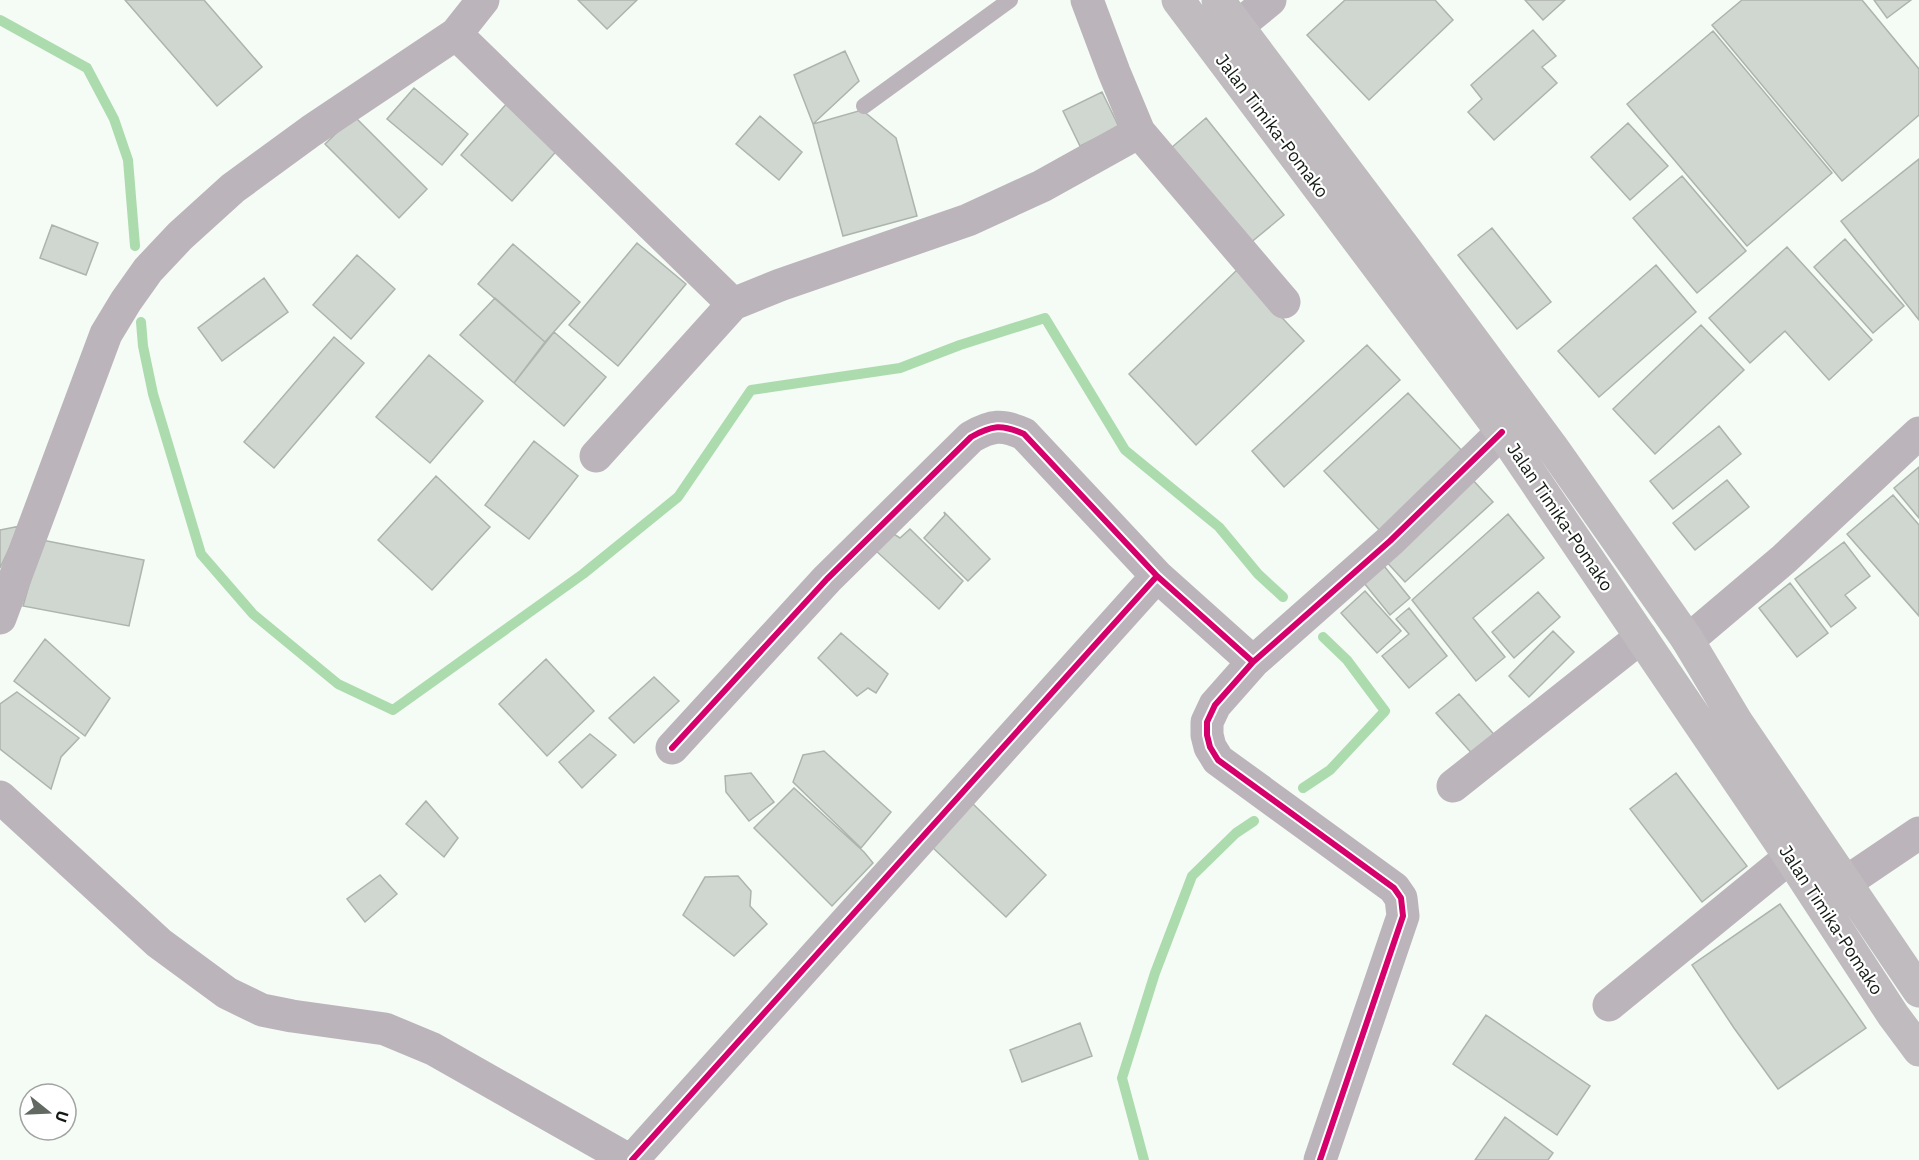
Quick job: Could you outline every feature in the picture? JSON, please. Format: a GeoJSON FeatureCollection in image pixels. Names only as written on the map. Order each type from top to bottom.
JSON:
{"type":"FeatureCollection","features":[{"type":"Feature","properties":{"kind":"highway","name":"Jalan Timika-Pomako"},"geometry":{"type":"LineString","coordinates":[[1178,0],[1502,432],[1790,858],[1893,1016],[1919,1050]]}},
{"type":"Feature","properties":{"kind":"highway","name":"Jalan Timika-Pomako"},"geometry":{"type":"LineString","coordinates":[[1218,0],[1552,447],[1687,639],[1736,721],[1919,991]]}},
{"type":"Feature","properties":{"kind":"street"},"geometry":{"type":"LineString","coordinates":[[0,618],[106,334],[148,270],[180,236],[233,188],[321,124],[456,34],[483,0]]}},
{"type":"Feature","properties":{"kind":"street"},"geometry":{"type":"LineString","coordinates":[[1087,0],[1139,132],[1284,302]]}},
{"type":"Feature","properties":{"kind":"street"},"geometry":{"type":"LineString","coordinates":[[1238,26],[1270,0]]}},
{"type":"Feature","properties":{"kind":"street"},"geometry":{"type":"LineString","coordinates":[[456,34],[733,304]]}},
{"type":"Feature","properties":{"kind":"street"},"geometry":{"type":"LineString","coordinates":[[596,456],[733,304],[780,285],[968,220],[1042,186],[1139,132]]}},
{"type":"Feature","properties":{"kind":"street"},"geometry":{"type":"LineString","coordinates":[[672,748],[827,579],[971,437],[987,428],[1007,427],[1024,434],[1157,576],[1253,662]]}},
{"type":"Feature","properties":{"kind":"street"},"geometry":{"type":"LineString","coordinates":[[1320,1160],[1404,916],[1401,898],[1394,888],[1218,760],[1210,747],[1207,735],[1208,722],[1215,705],[1253,662],[1390,541],[1502,432]]}},
{"type":"Feature","properties":{"kind":"street"},"geometry":{"type":"LineString","coordinates":[[1687,639],[1784,559],[1919,433]]}},
{"type":"Feature","properties":{"kind":"street"},"geometry":{"type":"LineString","coordinates":[[0,797],[159,943],[227,993],[262,1010],[377,1027],[410,1038],[631,1160],[1157,576]]}},
{"type":"Feature","properties":{"kind":"street"},"geometry":{"type":"LineString","coordinates":[[1453,786],[1641,637]]}},
{"type":"Feature","properties":{"kind":"street"},"geometry":{"type":"LineString","coordinates":[[1845,883],[1919,833]]}},
{"type":"Feature","properties":{"kind":"street"},"geometry":{"type":"LineString","coordinates":[[1609,1005],[1790,858]]}},
{"type":"Feature","properties":{"kind":"lane"},"geometry":{"type":"LineString","coordinates":[[864,106],[1010,0]]}},
{"type":"Feature","properties":{"kind":"building"},"geometry":{"type":"Polygon","coordinates":[[[125,0],[204,0],[262,67],[217,106],[125,0]]]}},
{"type":"Feature","properties":{"kind":"building"},"geometry":{"type":"Polygon","coordinates":[[[578,0],[637,0],[607,29],[578,0]]]}},
{"type":"Feature","properties":{"kind":"building"},"geometry":{"type":"Polygon","coordinates":[[[1345,0],[1435,0],[1453,20],[1369,100],[1307,35],[1345,0]]]}},
{"type":"Feature","properties":{"kind":"building"},"geometry":{"type":"Polygon","coordinates":[[[1525,0],[1565,0],[1543,20],[1525,0]]]}},
{"type":"Feature","properties":{"kind":"building"},"geometry":{"type":"Polygon","coordinates":[[[1742,0],[1862,0],[1919,69],[1919,115],[1842,181],[1712,25],[1742,0]]]}},
{"type":"Feature","properties":{"kind":"building"},"geometry":{"type":"Polygon","coordinates":[[[1874,0],[1911,0],[1887,18],[1874,0]]]}},
{"type":"Feature","properties":{"kind":"building"},"geometry":{"type":"Polygon","coordinates":[[[1533,30],[1556,56],[1542,67],[1557,83],[1494,140],[1468,112],[1482,99],[1471,85],[1533,30]]]}},
{"type":"Feature","properties":{"kind":"building"},"geometry":{"type":"Polygon","coordinates":[[[1713,31],[1832,173],[1747,246],[1627,104],[1713,31]]]}},
{"type":"Feature","properties":{"kind":"building"},"geometry":{"type":"Polygon","coordinates":[[[845,51],[859,81],[813,124],[794,75],[845,51]]]}},
{"type":"Feature","properties":{"kind":"building"},"geometry":{"type":"Polygon","coordinates":[[[414,88],[468,134],[442,165],[387,119],[414,88]]]}},
{"type":"Feature","properties":{"kind":"building"},"geometry":{"type":"Polygon","coordinates":[[[1102,92],[1119,127],[1080,146],[1063,111],[1102,92]]]}},
{"type":"Feature","properties":{"kind":"building"},"geometry":{"type":"Polygon","coordinates":[[[509,101],[560,147],[512,201],[461,155],[509,101]]]}},
{"type":"Feature","properties":{"kind":"building"},"geometry":{"type":"Polygon","coordinates":[[[862,110],[896,138],[917,216],[843,236],[813,124],[862,110]]]}},
{"type":"Feature","properties":{"kind":"building"},"geometry":{"type":"Polygon","coordinates":[[[354,116],[427,189],[399,218],[325,144],[354,116]]]}},
{"type":"Feature","properties":{"kind":"building"},"geometry":{"type":"Polygon","coordinates":[[[760,116],[802,152],[779,180],[736,144],[760,116]]]}},
{"type":"Feature","properties":{"kind":"building"},"geometry":{"type":"Polygon","coordinates":[[[1206,118],[1284,215],[1249,244],[1171,148],[1206,118]]]}},
{"type":"Feature","properties":{"kind":"building"},"geometry":{"type":"Polygon","coordinates":[[[1628,123],[1668,166],[1630,200],[1591,157],[1628,123]]]}},
{"type":"Feature","properties":{"kind":"building"},"geometry":{"type":"Polygon","coordinates":[[[1919,159],[1919,320],[1841,221],[1919,159]]]}},
{"type":"Feature","properties":{"kind":"building"},"geometry":{"type":"Polygon","coordinates":[[[1682,176],[1746,251],[1697,293],[1633,218],[1682,176]]]}},
{"type":"Feature","properties":{"kind":"building"},"geometry":{"type":"Polygon","coordinates":[[[52,225],[98,243],[86,275],[40,258],[52,225]]]}},
{"type":"Feature","properties":{"kind":"building"},"geometry":{"type":"Polygon","coordinates":[[[1492,228],[1551,302],[1517,329],[1458,255],[1492,228]]]}},
{"type":"Feature","properties":{"kind":"building"},"geometry":{"type":"Polygon","coordinates":[[[1845,239],[1904,306],[1873,333],[1814,267],[1845,239]]]}},
{"type":"Feature","properties":{"kind":"building"},"geometry":{"type":"Polygon","coordinates":[[[637,243],[686,284],[618,366],[569,325],[637,243]]]}},
{"type":"Feature","properties":{"kind":"building"},"geometry":{"type":"Polygon","coordinates":[[[513,244],[580,302],[545,342],[478,284],[513,244]]]}},
{"type":"Feature","properties":{"kind":"building"},"geometry":{"type":"Polygon","coordinates":[[[1787,247],[1872,340],[1829,380],[1785,331],[1750,363],[1709,318],[1787,247]]]}},
{"type":"Feature","properties":{"kind":"building"},"geometry":{"type":"Polygon","coordinates":[[[357,255],[395,289],[351,339],[313,305],[357,255]]]}},
{"type":"Feature","properties":{"kind":"building"},"geometry":{"type":"Polygon","coordinates":[[[1656,265],[1696,312],[1599,397],[1558,351],[1656,265]]]}},
{"type":"Feature","properties":{"kind":"building"},"geometry":{"type":"Polygon","coordinates":[[[1237,270],[1304,341],[1196,445],[1129,374],[1237,270]]]}},
{"type":"Feature","properties":{"kind":"building"},"geometry":{"type":"Polygon","coordinates":[[[264,278],[288,312],[222,361],[198,328],[264,278]]]}},
{"type":"Feature","properties":{"kind":"building"},"geometry":{"type":"Polygon","coordinates":[[[495,298],[545,342],[514,383],[460,335],[495,298]]]}},
{"type":"Feature","properties":{"kind":"building"},"geometry":{"type":"Polygon","coordinates":[[[1701,325],[1744,370],[1655,454],[1613,409],[1701,325]]]}},
{"type":"Feature","properties":{"kind":"building"},"geometry":{"type":"Polygon","coordinates":[[[554,332],[606,377],[564,426],[514,383],[554,332]]]}},
{"type":"Feature","properties":{"kind":"building"},"geometry":{"type":"Polygon","coordinates":[[[334,337],[364,363],[274,468],[244,442],[334,337]]]}},
{"type":"Feature","properties":{"kind":"building"},"geometry":{"type":"Polygon","coordinates":[[[1367,345],[1400,380],[1284,487],[1252,451],[1367,345]]]}},
{"type":"Feature","properties":{"kind":"building"},"geometry":{"type":"Polygon","coordinates":[[[429,355],[483,401],[430,463],[376,417],[429,355]]]}},
{"type":"Feature","properties":{"kind":"building"},"geometry":{"type":"Polygon","coordinates":[[[1408,393],[1465,454],[1382,533],[1324,471],[1408,393]]]}},
{"type":"Feature","properties":{"kind":"building"},"geometry":{"type":"Polygon","coordinates":[[[1719,426],[1741,454],[1673,509],[1650,481],[1719,426]]]}},
{"type":"Feature","properties":{"kind":"building"},"geometry":{"type":"Polygon","coordinates":[[[534,441],[578,476],[529,539],[485,505],[534,441]]]}},
{"type":"Feature","properties":{"kind":"building"},"geometry":{"type":"Polygon","coordinates":[[[1919,467],[1919,518],[1894,488],[1919,467]]]}},
{"type":"Feature","properties":{"kind":"building"},"geometry":{"type":"Polygon","coordinates":[[[436,476],[490,527],[432,590],[378,540],[436,476]]]}},
{"type":"Feature","properties":{"kind":"building"},"geometry":{"type":"Polygon","coordinates":[[[1471,478],[1493,502],[1405,582],[1383,558],[1471,478]]]}},
{"type":"Feature","properties":{"kind":"building"},"geometry":{"type":"Polygon","coordinates":[[[1727,480],[1749,507],[1695,550],[1673,523],[1727,480]]]}},
{"type":"Feature","properties":{"kind":"building"},"geometry":{"type":"Polygon","coordinates":[[[1893,495],[1919,525],[1919,616],[1847,534],[1893,495]]]}},
{"type":"Feature","properties":{"kind":"building"},"geometry":{"type":"Polygon","coordinates":[[[944,512],[990,559],[968,581],[924,538],[945,515],[944,512]]]}},
{"type":"Feature","properties":{"kind":"building"},"geometry":{"type":"Polygon","coordinates":[[[1508,514],[1544,558],[1473,618],[1505,657],[1476,681],[1412,600],[1508,514]]]}},
{"type":"Feature","properties":{"kind":"building"},"geometry":{"type":"Polygon","coordinates":[[[20,526],[0,568],[0,530],[20,526]]]}},
{"type":"Feature","properties":{"kind":"building"},"geometry":{"type":"Polygon","coordinates":[[[910,529],[963,581],[939,609],[874,549],[889,531],[900,538],[910,529]]]}},
{"type":"Feature","properties":{"kind":"building"},"geometry":{"type":"Polygon","coordinates":[[[42,540],[144,560],[129,626],[23,606],[42,540]]]}},
{"type":"Feature","properties":{"kind":"building"},"geometry":{"type":"Polygon","coordinates":[[[1844,542],[1870,576],[1845,595],[1856,608],[1831,627],[1795,579],[1844,542]]]}},
{"type":"Feature","properties":{"kind":"building"},"geometry":{"type":"Polygon","coordinates":[[[1380,561],[1410,598],[1390,615],[1360,578],[1380,561]]]}},
{"type":"Feature","properties":{"kind":"building"},"geometry":{"type":"Polygon","coordinates":[[[1790,583],[1828,633],[1797,657],[1759,608],[1790,583]]]}},
{"type":"Feature","properties":{"kind":"building"},"geometry":{"type":"Polygon","coordinates":[[[1365,591],[1401,631],[1377,653],[1341,613],[1365,591]]]}},
{"type":"Feature","properties":{"kind":"building"},"geometry":{"type":"Polygon","coordinates":[[[1538,592],[1560,617],[1514,658],[1492,632],[1538,592]]]}},
{"type":"Feature","properties":{"kind":"building"},"geometry":{"type":"Polygon","coordinates":[[[1409,608],[1447,656],[1409,688],[1382,656],[1409,634],[1396,619],[1409,608]]]}},
{"type":"Feature","properties":{"kind":"building"},"geometry":{"type":"Polygon","coordinates":[[[1553,631],[1574,652],[1529,697],[1509,676],[1553,631]]]}},
{"type":"Feature","properties":{"kind":"building"},"geometry":{"type":"Polygon","coordinates":[[[841,633],[888,674],[876,693],[868,688],[857,696],[818,658],[841,633]]]}},
{"type":"Feature","properties":{"kind":"building"},"geometry":{"type":"Polygon","coordinates":[[[45,639],[110,698],[85,736],[14,681],[45,639]]]}},
{"type":"Feature","properties":{"kind":"building"},"geometry":{"type":"Polygon","coordinates":[[[546,659],[594,711],[547,756],[499,704],[546,659]]]}},
{"type":"Feature","properties":{"kind":"building"},"geometry":{"type":"Polygon","coordinates":[[[654,677],[679,701],[634,743],[609,718],[654,677]]]}},
{"type":"Feature","properties":{"kind":"building"},"geometry":{"type":"Polygon","coordinates":[[[17,692],[79,738],[61,757],[51,789],[0,749],[0,704],[17,692]]]}},
{"type":"Feature","properties":{"kind":"building"},"geometry":{"type":"Polygon","coordinates":[[[1459,694],[1497,738],[1475,757],[1436,713],[1459,694]]]}},
{"type":"Feature","properties":{"kind":"building"},"geometry":{"type":"Polygon","coordinates":[[[590,734],[616,755],[582,788],[559,762],[590,734]]]}},
{"type":"Feature","properties":{"kind":"building"},"geometry":{"type":"Polygon","coordinates":[[[824,751],[891,812],[861,848],[793,782],[803,755],[824,751]]]}},
{"type":"Feature","properties":{"kind":"building"},"geometry":{"type":"Polygon","coordinates":[[[751,773],[774,802],[749,821],[726,792],[725,776],[751,773]]]}},
{"type":"Feature","properties":{"kind":"building"},"geometry":{"type":"Polygon","coordinates":[[[1676,773],[1747,866],[1702,902],[1630,809],[1676,773]]]}},
{"type":"Feature","properties":{"kind":"building"},"geometry":{"type":"Polygon","coordinates":[[[794,788],[873,863],[832,906],[754,828],[794,788]]]}},
{"type":"Feature","properties":{"kind":"building"},"geometry":{"type":"Polygon","coordinates":[[[426,801],[458,838],[444,857],[406,824],[426,801]]]}},
{"type":"Feature","properties":{"kind":"building"},"geometry":{"type":"Polygon","coordinates":[[[972,803],[1046,875],[1006,917],[931,846],[972,803]]]}},
{"type":"Feature","properties":{"kind":"building"},"geometry":{"type":"Polygon","coordinates":[[[380,875],[397,894],[365,922],[347,899],[380,875]]]}},
{"type":"Feature","properties":{"kind":"building"},"geometry":{"type":"Polygon","coordinates":[[[738,876],[751,891],[750,906],[767,924],[734,956],[683,915],[705,877],[738,876]]]}},
{"type":"Feature","properties":{"kind":"building"},"geometry":{"type":"Polygon","coordinates":[[[1780,904],[1866,1028],[1778,1089],[1692,965],[1780,904]]]}},
{"type":"Feature","properties":{"kind":"building"},"geometry":{"type":"Polygon","coordinates":[[[1486,1015],[1590,1086],[1557,1135],[1453,1064],[1486,1015]]]}},
{"type":"Feature","properties":{"kind":"building"},"geometry":{"type":"Polygon","coordinates":[[[1080,1023],[1092,1056],[1022,1082],[1010,1050],[1080,1023]]]}},
{"type":"Feature","properties":{"kind":"building"},"geometry":{"type":"Polygon","coordinates":[[[1505,1117],[1553,1153],[1548,1160],[1475,1160],[1505,1117]]]}},
{"type":"Feature","properties":{"kind":"waterway"},"geometry":{"type":"LineString","coordinates":[[0,20],[87,68],[114,119],[128,160],[135,246]]}},
{"type":"Feature","properties":{"kind":"waterway"},"geometry":{"type":"LineString","coordinates":[[141,322],[143,346],[153,394],[201,554],[253,614],[338,684],[393,710],[583,574],[678,497],[751,390],[900,368],[960,345],[1045,318],[1125,450],[1219,527],[1258,574],[1283,597]]}},
{"type":"Feature","properties":{"kind":"waterway"},"geometry":{"type":"LineString","coordinates":[[1303,788],[1330,770],[1385,711],[1347,660],[1323,637]]}},
{"type":"Feature","properties":{"kind":"waterway"},"geometry":{"type":"LineString","coordinates":[[1144,1160],[1122,1078],[1155,973],[1192,876],[1236,833],[1254,821]]}},
{"type":"Feature","properties":{"kind":"cycle path"},"geometry":{"type":"LineString","coordinates":[[672,748],[827,579],[971,437],[997,427],[1024,434],[1157,576],[1253,662]]}},
{"type":"Feature","properties":{"kind":"cycle path"},"geometry":{"type":"LineString","coordinates":[[1320,1160],[1403,916],[1401,898],[1394,888],[1218,760],[1210,747],[1207,722],[1215,705],[1253,662],[1390,541],[1502,432]]}},
{"type":"Feature","properties":{"kind":"cycle path"},"geometry":{"type":"LineString","coordinates":[[632,1160],[1157,576]]}}]}
